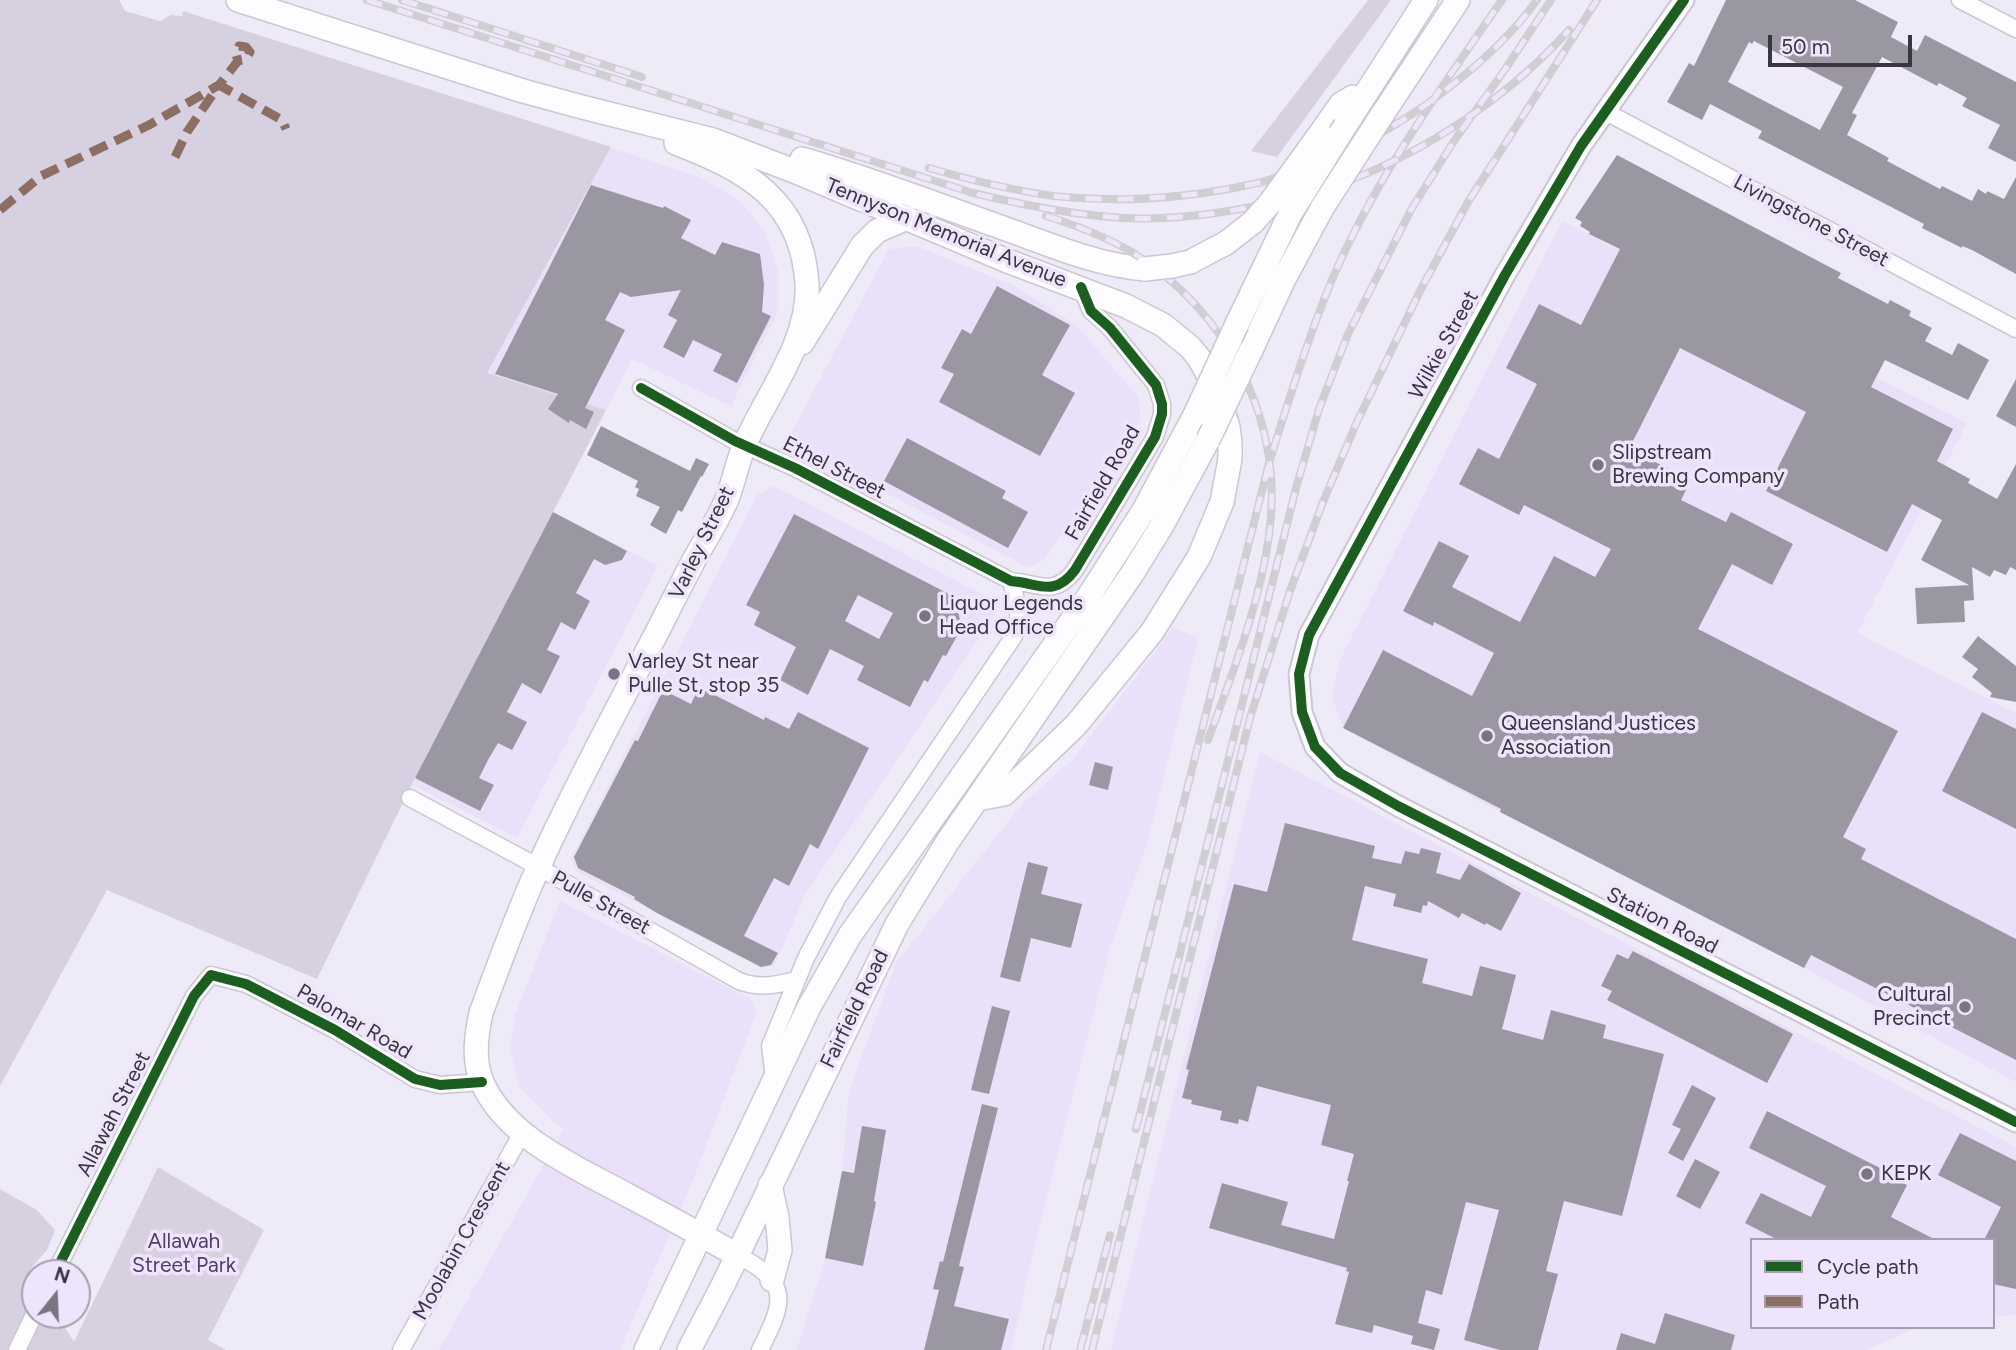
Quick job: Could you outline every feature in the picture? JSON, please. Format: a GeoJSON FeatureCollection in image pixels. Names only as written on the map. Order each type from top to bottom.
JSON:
{"type":"FeatureCollection","features":[{"type":"Feature","properties":{"kind":"main road","name":"Tennyson Memorial Avenue"},"geometry":{"type":"LineString","coordinates":[[238,0],[523,91],[713,140],[1147,316],[1178,336],[1199,358],[1216,389],[1228,427],[1230,459],[1222,502],[1199,557],[1152,632],[1076,725],[1004,794],[977,799]]}},
{"type":"Feature","properties":{"kind":"main road","name":"Fairfield Road"},"geometry":{"type":"LineString","coordinates":[[646,1350],[809,1007],[850,935],[1094,589],[1144,510],[1195,415],[1290,214],[1426,0]]}},
{"type":"Feature","properties":{"kind":"main road","name":"Fairfield Road"},"geometry":{"type":"LineString","coordinates":[[689,1350],[897,924],[935,861],[1132,575],[1208,440],[1284,279],[1322,208],[1458,0]]}},
{"type":"Feature","properties":{"kind":"main road"},"geometry":{"type":"LineString","coordinates":[[713,140],[803,160],[1087,258],[1124,267],[1172,267],[1190,262],[1226,243],[1253,222],[1270,203],[1341,104],[1368,89]]}},
{"type":"Feature","properties":{"kind":"main road","name":"Varley Street"},"geometry":{"type":"LineString","coordinates":[[482,1082],[476,1049],[481,1013],[538,868],[727,499],[744,446],[782,375],[801,328],[806,303],[807,285],[802,252],[794,230],[777,202],[758,184],[714,158],[582,107]]}},
{"type":"Feature","properties":{"kind":"main road"},"geometry":{"type":"LineString","coordinates":[[782,375],[862,246],[877,231],[907,218]]}},
{"type":"Feature","properties":{"kind":"main road"},"geometry":{"type":"LineString","coordinates":[[482,1082],[499,1110],[522,1133],[568,1162],[737,1255]]}},
{"type":"Feature","properties":{"kind":"main road"},"geometry":{"type":"LineString","coordinates":[[771,1185],[780,1250],[772,1280]]}},
{"type":"Feature","properties":{"kind":"street","name":"Wilkie Street"},"geometry":{"type":"LineString","coordinates":[[1308,732],[1302,712],[1299,674],[1309,635],[1505,275],[1581,146],[1684,0]]}},
{"type":"Feature","properties":{"kind":"street"},"geometry":{"type":"LineString","coordinates":[[1960,0],[2016,29]]}},
{"type":"Feature","properties":{"kind":"street","name":"Livingstone Street"},"geometry":{"type":"LineString","coordinates":[[1606,112],[2016,329]]}},
{"type":"Feature","properties":{"kind":"street","name":"Fairfield Road"},"geometry":{"type":"LineString","coordinates":[[1011,581],[1052,587],[1070,577],[1155,437],[1162,414],[1156,385],[1110,328],[1091,311],[1081,287]]}},
{"type":"Feature","properties":{"kind":"street","name":"Ethel Street"},"geometry":{"type":"LineString","coordinates":[[641,388],[744,446],[795,468],[1011,581]]}},
{"type":"Feature","properties":{"kind":"street"},"geometry":{"type":"LineString","coordinates":[[774,1080],[770,1045],[820,929],[838,897],[1014,636],[1020,614],[1011,581]]}},
{"type":"Feature","properties":{"kind":"street","name":"Station Road"},"geometry":{"type":"LineString","coordinates":[[1308,732],[1315,747],[1340,773],[1398,806],[2016,1122]]}},
{"type":"Feature","properties":{"kind":"street","name":"Pulle Street"},"geometry":{"type":"LineString","coordinates":[[410,798],[739,981],[766,987],[797,980]]}},
{"type":"Feature","properties":{"kind":"street","name":"Palomar Road"},"geometry":{"type":"LineString","coordinates":[[211,975],[246,984],[335,1030],[415,1079],[440,1085],[482,1082]]}},
{"type":"Feature","properties":{"kind":"street","name":"Allawah Street"},"geometry":{"type":"LineString","coordinates":[[62,1259],[194,996],[211,975]]}},
{"type":"Feature","properties":{"kind":"street","name":"Moolabin Crescent"},"geometry":{"type":"LineString","coordinates":[[401,1350],[522,1133]]}},
{"type":"Feature","properties":{"kind":"street"},"geometry":{"type":"LineString","coordinates":[[737,1255],[756,1265],[772,1280],[778,1291],[779,1307],[760,1350]]}},
{"type":"Feature","properties":{"kind":"street"},"geometry":{"type":"LineString","coordinates":[[17,1350],[27,1329]]}},
{"type":"Feature","properties":{"kind":"shaded area"},"geometry":{"type":"Polygon","coordinates":[[[611,147],[702,178],[741,202],[765,232],[778,271],[778,312],[731,406],[632,359],[606,410],[486,374],[611,147]]]}},
{"type":"Feature","properties":{"kind":"shaded area"},"geometry":{"type":"Polygon","coordinates":[[[1562,221],[1967,423],[1857,633],[2016,713],[2016,1082],[1804,968],[1343,728],[1332,696],[1340,660],[1562,221]]]}},
{"type":"Feature","properties":{"kind":"shaded area"},"geometry":{"type":"Polygon","coordinates":[[[916,246],[1015,286],[1077,326],[1138,397],[1141,420],[1044,560],[1027,567],[787,441],[889,249],[916,246]]]}},
{"type":"Feature","properties":{"kind":"shaded area"},"geometry":{"type":"Polygon","coordinates":[[[774,486],[991,599],[996,608],[993,618],[805,895],[774,966],[761,968],[576,871],[571,858],[758,494],[774,486]]]}},
{"type":"Feature","properties":{"kind":"shaded area"},"geometry":{"type":"Polygon","coordinates":[[[553,512],[658,566],[517,838],[412,785],[553,512]]]}},
{"type":"Feature","properties":{"kind":"shaded area"},"geometry":{"type":"Polygon","coordinates":[[[1173,628],[1198,638],[1147,844],[1111,945],[1011,1350],[797,1350],[825,1258],[842,1171],[849,1091],[896,963],[1023,803],[1073,759],[1173,628]]]}},
{"type":"Feature","properties":{"kind":"shaded area"},"geometry":{"type":"Polygon","coordinates":[[[1260,752],[2016,1147],[2016,1314],[1995,1317],[1995,1238],[1750,1238],[1750,1329],[1913,1329],[1867,1350],[1111,1350],[1260,752]]]}},
{"type":"Feature","properties":{"kind":"shaded area"},"geometry":{"type":"Polygon","coordinates":[[[560,901],[749,998],[757,1012],[694,1177],[620,1350],[439,1350],[564,1129],[519,1087],[510,1048],[515,1015],[560,901]]]}},
{"type":"Feature","properties":{"kind":"green space"},"geometry":{"type":"Polygon","coordinates":[[[0,0],[119,0],[125,11],[160,21],[171,15],[182,16],[183,11],[611,147],[487,373],[606,410],[415,778],[317,979],[107,890],[0,1086],[0,0]]]}},
{"type":"Feature","properties":{"kind":"green space"},"geometry":{"type":"Polygon","coordinates":[[[1368,0],[1391,0],[1277,157],[1251,151],[1368,0]]]}},
{"type":"Feature","properties":{"kind":"green space","name":"Allawah Street Park"},"geometry":{"type":"Polygon","coordinates":[[[158,1167],[264,1230],[208,1340],[226,1350],[0,1350],[0,1189],[37,1210],[55,1230],[47,1250],[39,1259],[21,1259],[21,1329],[66,1329],[74,1342],[80,1329],[91,1329],[91,1307],[158,1167]]]}},
{"type":"Feature","properties":{"kind":"building"},"geometry":{"type":"Polygon","coordinates":[[[1726,0],[1855,0],[1898,22],[1891,37],[1917,51],[1925,35],[2016,82],[2016,162],[1988,148],[2000,125],[1962,106],[1967,98],[1939,83],[1937,86],[1882,57],[1852,113],[1857,115],[1847,135],[1889,158],[1887,161],[1940,189],[1942,186],[1972,201],[1978,189],[2004,199],[2016,177],[2016,274],[1972,250],[1962,248],[1922,228],[1924,224],[1758,138],[1762,131],[1710,104],[1702,120],[1667,102],[1689,63],[1694,66],[1726,0]],[[1754,41],[1752,44],[1749,42],[1728,82],[1820,130],[1843,87],[1754,41]]]}},
{"type":"Feature","properties":{"kind":"building"},"geometry":{"type":"Polygon","coordinates":[[[1617,155],[1841,273],[1838,278],[1888,304],[1890,300],[1911,311],[1909,316],[1932,328],[1925,341],[1952,355],[1958,343],[1989,360],[1968,400],[1885,360],[1871,387],[1953,429],[1937,461],[1970,479],[1968,483],[1997,499],[2016,464],[2016,570],[2010,567],[2006,575],[1994,570],[1990,577],[1972,567],[1974,600],[1964,601],[1965,622],[1917,624],[1915,588],[1969,585],[1921,560],[1942,520],[1912,504],[1887,552],[1766,491],[1806,412],[1680,348],[1629,449],[1691,480],[1681,500],[1726,522],[1731,512],[1793,544],[1772,585],[1732,564],[1698,629],[1898,731],[1843,837],[1866,849],[1861,859],[2016,939],[2016,1060],[1811,955],[1804,968],[1343,728],[1383,650],[1472,696],[1494,653],[1434,622],[1433,626],[1403,611],[1439,541],[1469,556],[1452,587],[1520,622],[1554,556],[1595,577],[1611,549],[1524,505],[1519,515],[1459,484],[1478,448],[1499,459],[1537,384],[1506,368],[1539,304],[1581,325],[1620,249],[1589,234],[1590,232],[1580,226],[1582,222],[1575,218],[1617,155]]]}},
{"type":"Feature","properties":{"kind":"building"},"geometry":{"type":"Polygon","coordinates":[[[591,185],[663,208],[664,206],[691,220],[681,238],[715,255],[722,242],[760,254],[764,285],[762,312],[771,316],[737,383],[713,371],[722,354],[693,340],[684,358],[663,347],[677,320],[668,315],[681,290],[631,297],[620,292],[605,320],[625,330],[585,408],[594,412],[586,429],[570,420],[569,423],[548,409],[558,394],[495,374],[591,185]]]}},
{"type":"Feature","properties":{"kind":"building"},"geometry":{"type":"Polygon","coordinates":[[[997,286],[1070,325],[1042,375],[1075,393],[1040,456],[939,402],[954,374],[941,368],[962,329],[971,334],[997,286]]]}},
{"type":"Feature","properties":{"kind":"building"},"geometry":{"type":"Polygon","coordinates":[[[2016,379],[2016,427],[1996,416],[2016,379]]]}},
{"type":"Feature","properties":{"kind":"building"},"geometry":{"type":"Polygon","coordinates":[[[601,426],[690,471],[696,458],[709,464],[682,512],[678,510],[666,534],[650,525],[660,507],[636,496],[639,489],[635,487],[638,481],[587,455],[601,426]]]}},
{"type":"Feature","properties":{"kind":"building"},"geometry":{"type":"Polygon","coordinates":[[[907,438],[1006,491],[1002,498],[1028,512],[1008,548],[884,481],[907,438]]]}},
{"type":"Feature","properties":{"kind":"building"},"geometry":{"type":"Polygon","coordinates":[[[553,512],[627,551],[622,560],[605,565],[594,559],[576,593],[590,601],[575,630],[561,622],[547,650],[560,656],[541,694],[522,683],[507,712],[527,722],[512,750],[498,743],[488,760],[479,778],[494,785],[480,811],[415,778],[553,512]]]}},
{"type":"Feature","properties":{"kind":"building"},"geometry":{"type":"Polygon","coordinates":[[[794,514],[947,593],[957,606],[960,620],[958,634],[946,656],[943,655],[928,682],[924,680],[910,707],[857,680],[864,666],[830,649],[808,695],[780,680],[796,647],[754,625],[760,612],[746,605],[794,514]],[[858,595],[845,621],[879,639],[893,613],[858,595]]]}},
{"type":"Feature","properties":{"kind":"building"},"geometry":{"type":"Polygon","coordinates":[[[1978,636],[2016,666],[2016,702],[1990,697],[1992,693],[1972,677],[1978,669],[1962,657],[1978,636]]]}},
{"type":"Feature","properties":{"kind":"building"},"geometry":{"type":"Polygon","coordinates":[[[699,687],[764,720],[765,717],[789,729],[798,712],[869,748],[818,849],[810,844],[789,886],[774,878],[744,936],[778,953],[771,965],[761,967],[657,913],[634,899],[635,897],[578,868],[574,857],[663,690],[691,704],[699,687]]]}},
{"type":"Feature","properties":{"kind":"building"},"geometry":{"type":"Polygon","coordinates":[[[1982,712],[2016,729],[2016,829],[1942,791],[1982,712]]]}},
{"type":"Feature","properties":{"kind":"building"},"geometry":{"type":"Polygon","coordinates":[[[1095,762],[1113,767],[1108,790],[1089,785],[1095,762]]]}},
{"type":"Feature","properties":{"kind":"building"},"geometry":{"type":"Polygon","coordinates":[[[1285,823],[1375,846],[1372,858],[1401,864],[1405,851],[1419,854],[1421,848],[1441,853],[1436,873],[1460,880],[1469,864],[1521,893],[1501,931],[1462,913],[1459,918],[1428,901],[1427,906],[1423,905],[1421,913],[1393,906],[1396,894],[1365,886],[1352,940],[1428,959],[1422,983],[1472,996],[1480,966],[1516,975],[1502,1029],[1543,1040],[1551,1010],[1606,1025],[1603,1038],[1664,1054],[1622,1216],[1564,1201],[1546,1271],[1558,1274],[1538,1350],[1500,1350],[1464,1340],[1499,1210],[1466,1202],[1442,1295],[1426,1290],[1418,1323],[1440,1329],[1434,1350],[1411,1344],[1413,1336],[1374,1325],[1372,1333],[1335,1324],[1349,1272],[1346,1271],[1347,1268],[1209,1228],[1222,1183],[1288,1202],[1281,1225],[1334,1239],[1349,1181],[1354,1154],[1321,1145],[1331,1105],[1257,1086],[1248,1122],[1239,1119],[1238,1124],[1220,1120],[1222,1111],[1191,1104],[1192,1100],[1182,1098],[1189,1070],[1186,1069],[1234,884],[1267,892],[1285,823]]]}},
{"type":"Feature","properties":{"kind":"building"},"geometry":{"type":"Polygon","coordinates":[[[1028,862],[1048,867],[1041,894],[1082,904],[1071,948],[1031,938],[1020,982],[1000,977],[1028,862]]]}},
{"type":"Feature","properties":{"kind":"building"},"geometry":{"type":"Polygon","coordinates":[[[1633,951],[1793,1034],[1767,1083],[1607,1000],[1612,991],[1601,986],[1617,954],[1628,959],[1633,951]]]}},
{"type":"Feature","properties":{"kind":"building"},"geometry":{"type":"Polygon","coordinates":[[[992,1006],[1010,1011],[989,1094],[971,1090],[992,1006]]]}},
{"type":"Feature","properties":{"kind":"building"},"geometry":{"type":"Polygon","coordinates":[[[1692,1085],[1716,1098],[1683,1161],[1668,1153],[1681,1129],[1672,1125],[1692,1085]]]}},
{"type":"Feature","properties":{"kind":"building"},"geometry":{"type":"Polygon","coordinates":[[[982,1104],[998,1108],[959,1266],[964,1267],[954,1306],[1009,1319],[1001,1350],[924,1350],[939,1290],[933,1289],[940,1261],[943,1262],[982,1104]]]}},
{"type":"Feature","properties":{"kind":"building"},"geometry":{"type":"Polygon","coordinates":[[[1767,1111],[1890,1173],[1888,1176],[1907,1185],[1891,1217],[1932,1238],[1774,1238],[1745,1223],[1761,1193],[1811,1217],[1826,1186],[1749,1148],[1767,1111]]]}},
{"type":"Feature","properties":{"kind":"building"},"geometry":{"type":"Polygon","coordinates":[[[862,1126],[886,1130],[874,1201],[876,1202],[863,1266],[825,1258],[842,1171],[854,1173],[862,1126]]]}},
{"type":"Feature","properties":{"kind":"building"},"geometry":{"type":"Polygon","coordinates":[[[1960,1133],[2016,1161],[2016,1289],[1995,1284],[1995,1238],[1985,1238],[2001,1207],[1938,1175],[1960,1133]]]}},
{"type":"Feature","properties":{"kind":"building"},"geometry":{"type":"Polygon","coordinates":[[[1695,1159],[1720,1172],[1700,1209],[1676,1196],[1695,1159]]]}},
{"type":"Feature","properties":{"kind":"building"},"geometry":{"type":"Polygon","coordinates":[[[1665,1313],[1735,1335],[1731,1350],[1616,1350],[1621,1333],[1655,1344],[1665,1313]]]}},
{"type":"Feature","properties":{"kind":"railway"},"geometry":{"type":"LineString","coordinates":[[367,0],[973,193],[1067,212],[1141,218],[1207,214],[1291,199],[1349,181],[1384,166],[1452,128],[1484,106],[1514,83],[1569,30]]}},
{"type":"Feature","properties":{"kind":"railway"},"geometry":{"type":"LineString","coordinates":[[402,0],[642,77]]}},
{"type":"Feature","properties":{"kind":"railway"},"geometry":{"type":"LineString","coordinates":[[1046,1350],[1269,463],[1298,372],[1331,282],[1367,208],[1409,136],[1502,0]]}},
{"type":"Feature","properties":{"kind":"railway"},"geometry":{"type":"LineString","coordinates":[[929,168],[1006,188],[1078,198],[1179,196],[1262,182],[1352,148],[1410,115],[1484,59],[1507,37],[1537,0]]}},
{"type":"Feature","properties":{"kind":"railway"},"geometry":{"type":"LineString","coordinates":[[1136,1129],[1296,488],[1319,409],[1348,334],[1412,208],[1454,141],[1551,0]]}},
{"type":"Feature","properties":{"kind":"railway"},"geometry":{"type":"LineString","coordinates":[[1092,1350],[1250,718],[1290,591],[1323,502],[1356,424],[1421,289],[1468,202],[1597,0]]}},
{"type":"Feature","properties":{"kind":"railway"},"geometry":{"type":"LineString","coordinates":[[1046,216],[1089,231],[1130,251],[1165,276],[1195,305],[1221,337],[1242,373],[1258,411],[1268,451],[1272,493],[1269,536],[1252,614],[1208,740]]}},
{"type":"Feature","properties":{"kind":"railway"},"geometry":{"type":"LineString","coordinates":[[1080,1350],[1110,1235]]}},
{"type":"Feature","properties":{"kind":"marked path"},"geometry":{"type":"LineString","coordinates":[[0,210],[41,176],[149,125],[219,85],[238,61],[246,59],[250,52],[246,47],[239,46],[236,54],[238,61]]}},
{"type":"Feature","properties":{"kind":"marked path"},"geometry":{"type":"LineString","coordinates":[[175,157],[187,132],[219,85],[282,120],[286,129]]}},
{"type":"Feature","properties":{"kind":"cycle path"},"geometry":{"type":"LineString","coordinates":[[1684,0],[1581,146],[1505,275],[1309,635],[1299,674],[1302,712],[1315,747],[1340,773],[1398,806],[2016,1122]]}},
{"type":"Feature","properties":{"kind":"cycle path"},"geometry":{"type":"LineString","coordinates":[[641,388],[735,441],[795,468],[1011,581],[1053,586],[1067,579],[1075,570],[1155,437],[1162,414],[1156,385],[1110,328],[1091,311],[1081,287]]}},
{"type":"Feature","properties":{"kind":"cycle path"},"geometry":{"type":"LineString","coordinates":[[62,1259],[194,996],[211,975],[246,984],[335,1030],[415,1079],[440,1085],[482,1082]]}},
{"type":"Feature","properties":{"kind":"place","name":"Slipstream Brewing Company"},"geometry":{"type":"Point","coordinates":[1598,465]}},
{"type":"Feature","properties":{"kind":"place","name":"Liquor Legends Head Office"},"geometry":{"type":"Point","coordinates":[925,616]}},
{"type":"Feature","properties":{"kind":"place","name":"Varley St near Pulle St, stop 35"},"geometry":{"type":"Point","coordinates":[614,674]}},
{"type":"Feature","properties":{"kind":"place","name":"Queensland Justices Association"},"geometry":{"type":"Point","coordinates":[1487,736]}},
{"type":"Feature","properties":{"kind":"place","name":"Cultural Precinct"},"geometry":{"type":"Point","coordinates":[1965,1007]}},
{"type":"Feature","properties":{"kind":"place","name":"KEPK"},"geometry":{"type":"Point","coordinates":[1867,1174]}}]}
